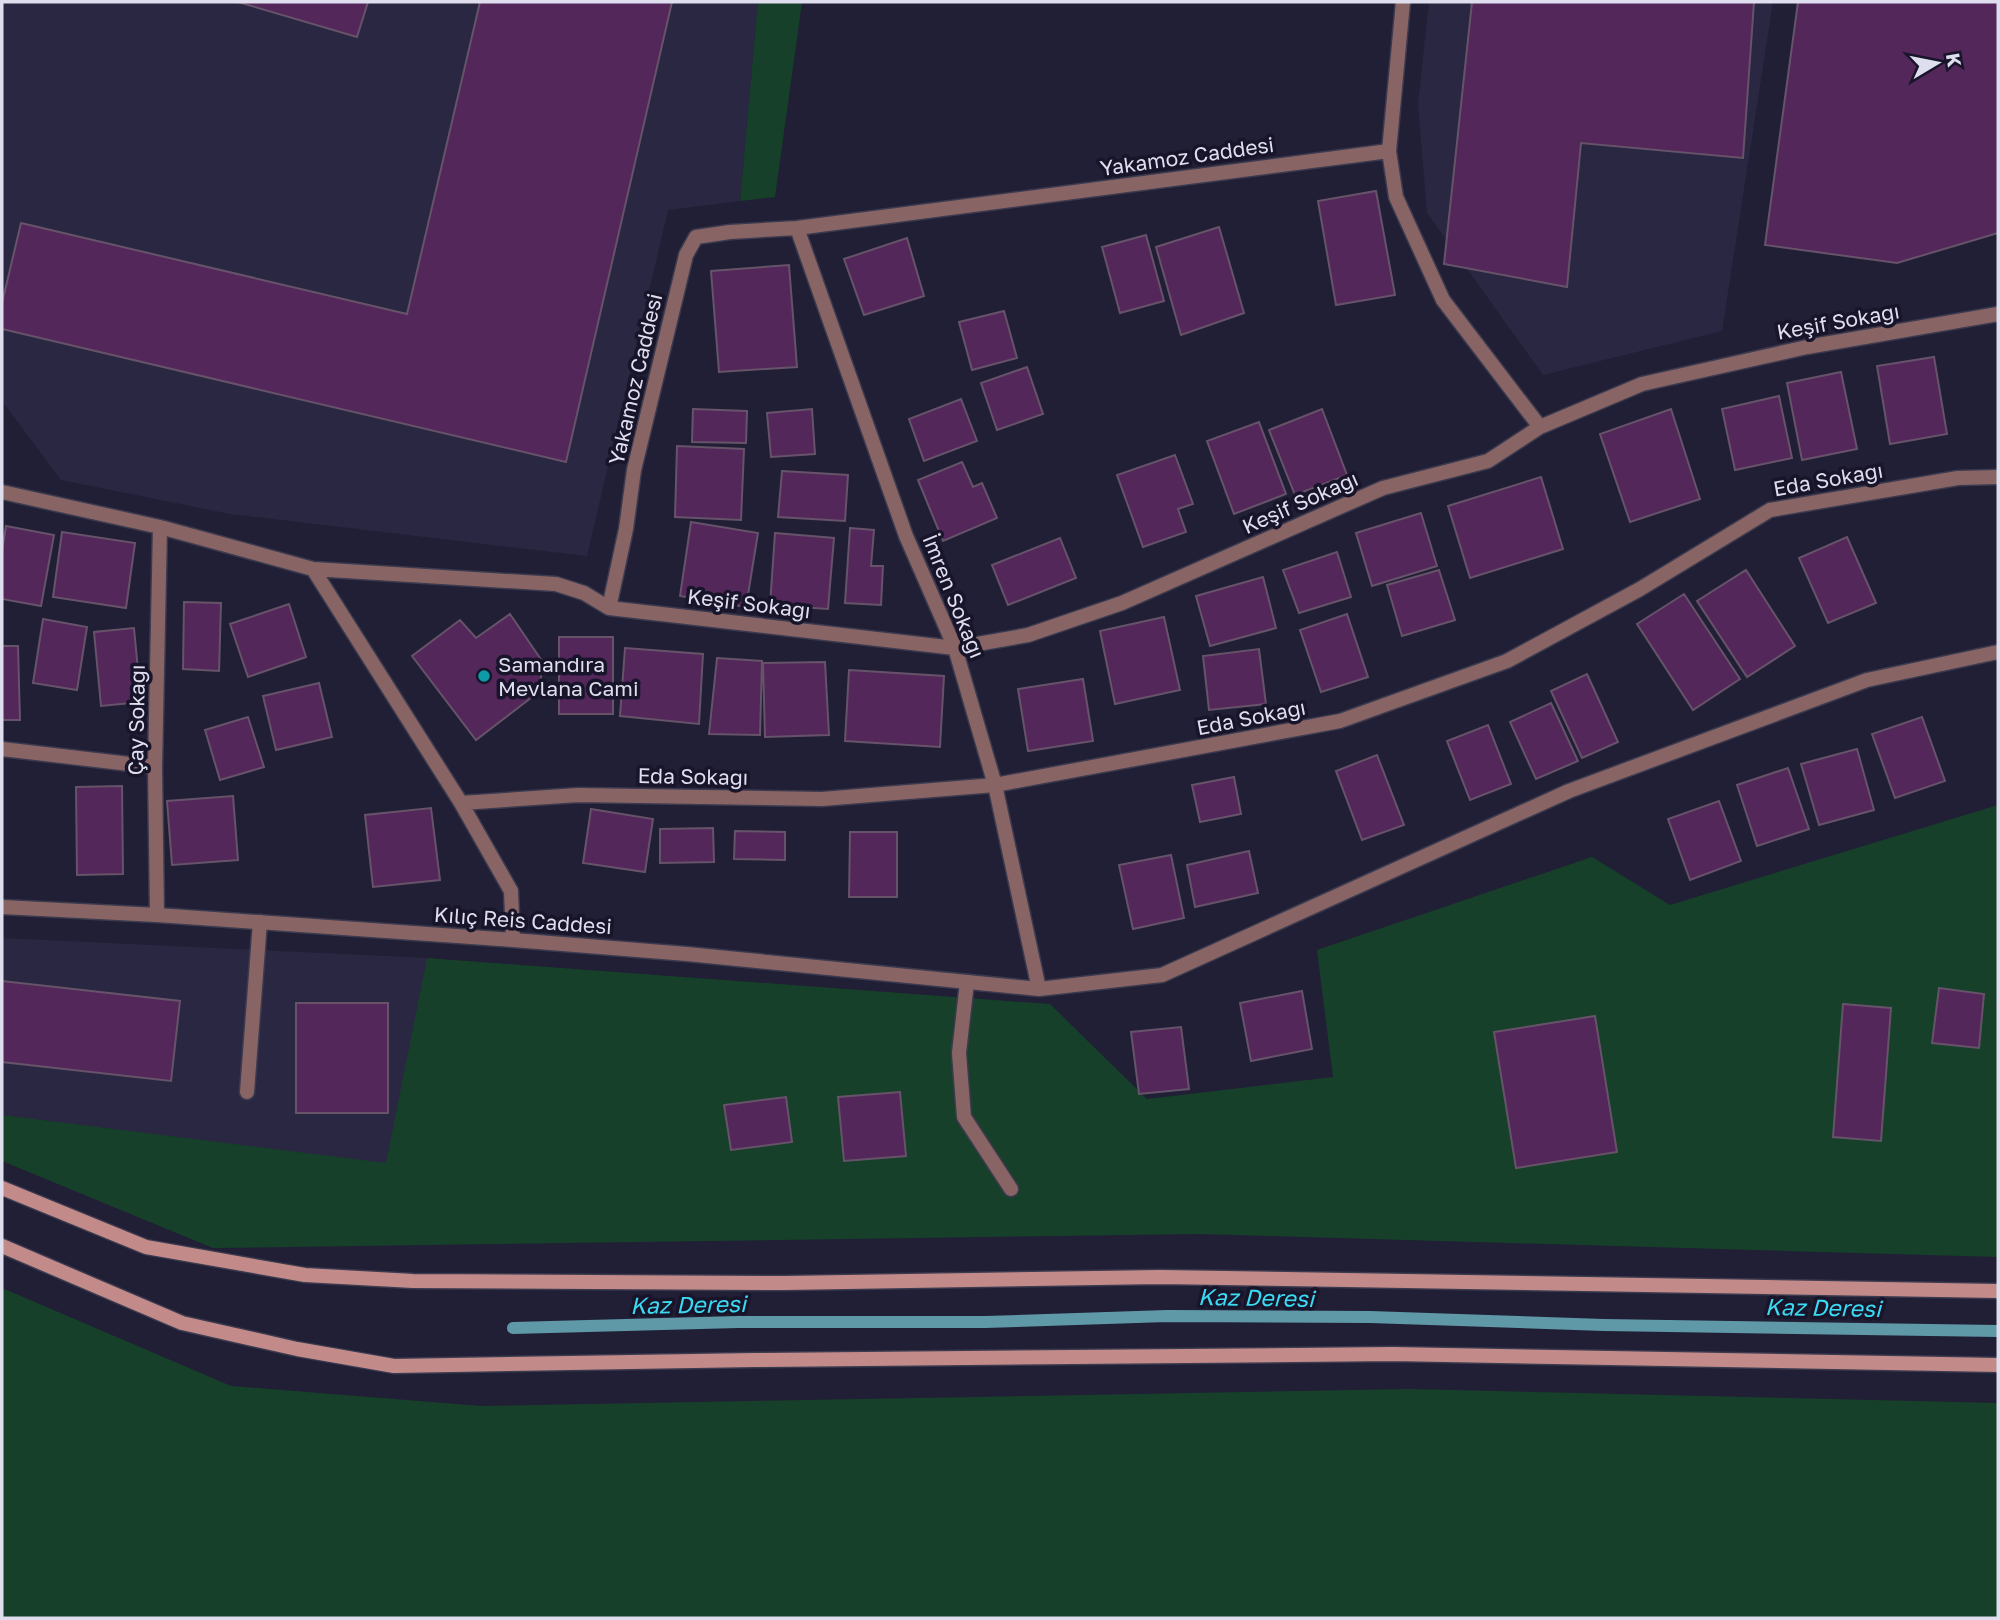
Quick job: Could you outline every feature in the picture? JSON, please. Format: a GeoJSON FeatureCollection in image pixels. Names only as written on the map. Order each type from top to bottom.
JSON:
{"type":"FeatureCollection","features":[{"type":"Feature","properties":{"kind":"main road"},"geometry":{"type":"LineString","coordinates":[[2,1188],[146,1247],[305,1275],[413,1281],[784,1283],[1160,1277],[1998,1291]]}},
{"type":"Feature","properties":{"kind":"main road"},"geometry":{"type":"LineString","coordinates":[[2,1246],[182,1323],[297,1349],[394,1366],[1379,1354],[1998,1365]]}},
{"type":"Feature","properties":{"kind":"street"},"geometry":{"type":"LineString","coordinates":[[1403,2],[1389,150],[1396,197],[1443,300],[1540,427]]}},
{"type":"Feature","properties":{"kind":"street","name":"Yakamoz Caddesi"},"geometry":{"type":"LineString","coordinates":[[609,608],[626,529],[634,470],[686,256],[696,237],[730,232],[797,229],[1389,150]]}},
{"type":"Feature","properties":{"kind":"street","name":"İmren Sokağı"},"geometry":{"type":"LineString","coordinates":[[797,229],[906,536],[955,648],[995,785],[1040,989]]}},
{"type":"Feature","properties":{"kind":"street","name":"Keşif Sokağı"},"geometry":{"type":"LineString","coordinates":[[609,608],[955,648],[1028,635],[1122,603],[1383,488],[1488,461],[1540,427],[1642,384],[1807,347],[1998,314]]}},
{"type":"Feature","properties":{"kind":"street","name":"Eda Sokağı"},"geometry":{"type":"LineString","coordinates":[[461,803],[578,795],[822,799],[995,785],[1340,722],[1507,661],[1640,590],[1770,510],[1958,478],[1998,477]]}},
{"type":"Feature","properties":{"kind":"street"},"geometry":{"type":"LineString","coordinates":[[2,492],[160,527],[313,569],[556,584],[584,593],[609,608]]}},
{"type":"Feature","properties":{"kind":"street","name":"Çay Sokağı"},"geometry":{"type":"LineString","coordinates":[[156,915],[155,767],[160,527]]}},
{"type":"Feature","properties":{"kind":"street"},"geometry":{"type":"LineString","coordinates":[[313,569],[461,803],[510,891],[513,940]]}},
{"type":"Feature","properties":{"kind":"street","name":"Kılıç Reis Caddesi"},"geometry":{"type":"LineString","coordinates":[[2,907],[513,940],[687,954],[1040,989],[1161,975],[1569,791],[1867,680],[1998,652]]}},
{"type":"Feature","properties":{"kind":"street"},"geometry":{"type":"LineString","coordinates":[[2,749],[155,767]]}},
{"type":"Feature","properties":{"kind":"street"},"geometry":{"type":"LineString","coordinates":[[247,1092],[260,922]]}},
{"type":"Feature","properties":{"kind":"street"},"geometry":{"type":"LineString","coordinates":[[967,982],[960,1053],[964,1117],[1011,1189]]}},
{"type":"Feature","properties":{"kind":"shaded area"},"geometry":{"type":"Polygon","coordinates":[[[2,2],[758,2],[740,201],[668,210],[587,556],[230,514],[61,480],[2,401],[2,2]]]}},
{"type":"Feature","properties":{"kind":"shaded area"},"geometry":{"type":"Polygon","coordinates":[[[1429,2],[1773,2],[1722,331],[1543,375],[1427,213],[1418,104],[1429,2]]]}},
{"type":"Feature","properties":{"kind":"shaded area"},"geometry":{"type":"Polygon","coordinates":[[[2,938],[427,958],[387,1164],[2,1115],[2,938]]]}},
{"type":"Feature","properties":{"kind":"green space"},"geometry":{"type":"Polygon","coordinates":[[[758,2],[802,2],[775,197],[740,201],[758,2]]]}},
{"type":"Feature","properties":{"kind":"green space"},"geometry":{"type":"Polygon","coordinates":[[[1998,805],[1998,1257],[1199,1234],[213,1248],[2,1161],[2,1115],[386,1163],[427,958],[1050,1004],[1147,1099],[1333,1077],[1317,950],[1592,857],[1670,905],[1998,805]]]}},
{"type":"Feature","properties":{"kind":"green space"},"geometry":{"type":"Polygon","coordinates":[[[2,1288],[231,1386],[481,1406],[1409,1389],[1998,1403],[1998,1618],[2,1618],[2,1288]]]}},
{"type":"Feature","properties":{"kind":"building"},"geometry":{"type":"Polygon","coordinates":[[[238,2],[368,2],[357,37],[238,2]]]}},
{"type":"Feature","properties":{"kind":"building"},"geometry":{"type":"Polygon","coordinates":[[[480,2],[672,2],[566,462],[2,329],[2,303],[21,223],[407,314],[480,2]]]}},
{"type":"Feature","properties":{"kind":"building"},"geometry":{"type":"Polygon","coordinates":[[[1472,2],[1754,2],[1743,158],[1581,143],[1567,287],[1444,264],[1472,2]]]}},
{"type":"Feature","properties":{"kind":"building"},"geometry":{"type":"Polygon","coordinates":[[[1798,2],[1998,2],[1998,233],[1897,263],[1765,245],[1798,2]]]}},
{"type":"Feature","properties":{"kind":"building"},"geometry":{"type":"Polygon","coordinates":[[[1376,191],[1395,295],[1336,305],[1318,201],[1376,191]]]}},
{"type":"Feature","properties":{"kind":"building"},"geometry":{"type":"Polygon","coordinates":[[[1219,227],[1244,313],[1181,335],[1156,247],[1219,227]]]}},
{"type":"Feature","properties":{"kind":"building"},"geometry":{"type":"Polygon","coordinates":[[[1146,235],[1164,301],[1120,313],[1102,247],[1146,235]]]}},
{"type":"Feature","properties":{"kind":"building"},"geometry":{"type":"Polygon","coordinates":[[[907,238],[924,296],[864,315],[844,259],[907,238]]]}},
{"type":"Feature","properties":{"kind":"building"},"geometry":{"type":"Polygon","coordinates":[[[789,265],[797,367],[719,372],[711,271],[789,265]]]}},
{"type":"Feature","properties":{"kind":"building"},"geometry":{"type":"Polygon","coordinates":[[[1004,311],[1017,358],[972,370],[959,322],[1004,311]]]}},
{"type":"Feature","properties":{"kind":"building"},"geometry":{"type":"Polygon","coordinates":[[[1934,357],[1947,434],[1890,444],[1877,366],[1934,357]]]}},
{"type":"Feature","properties":{"kind":"building"},"geometry":{"type":"Polygon","coordinates":[[[1027,367],[1043,414],[997,430],[981,383],[1027,367]]]}},
{"type":"Feature","properties":{"kind":"building"},"geometry":{"type":"Polygon","coordinates":[[[1841,372],[1857,449],[1802,460],[1787,383],[1841,372]]]}},
{"type":"Feature","properties":{"kind":"building"},"geometry":{"type":"Polygon","coordinates":[[[1779,396],[1792,458],[1735,470],[1722,409],[1779,396]]]}},
{"type":"Feature","properties":{"kind":"building"},"geometry":{"type":"Polygon","coordinates":[[[961,399],[977,441],[924,461],[909,419],[961,399]]]}},
{"type":"Feature","properties":{"kind":"building"},"geometry":{"type":"Polygon","coordinates":[[[693,409],[747,411],[746,443],[692,442],[693,409]]]}},
{"type":"Feature","properties":{"kind":"building"},"geometry":{"type":"Polygon","coordinates":[[[812,409],[815,454],[771,457],[767,413],[812,409]]]}},
{"type":"Feature","properties":{"kind":"building"},"geometry":{"type":"Polygon","coordinates":[[[1322,409],[1347,475],[1295,495],[1269,430],[1322,409]]]}},
{"type":"Feature","properties":{"kind":"building"},"geometry":{"type":"Polygon","coordinates":[[[1671,409],[1700,499],[1630,522],[1600,434],[1671,409]]]}},
{"type":"Feature","properties":{"kind":"building"},"geometry":{"type":"Polygon","coordinates":[[[1259,422],[1286,494],[1234,514],[1207,441],[1259,422]]]}},
{"type":"Feature","properties":{"kind":"building"},"geometry":{"type":"Polygon","coordinates":[[[677,446],[744,449],[741,520],[675,517],[677,446]]]}},
{"type":"Feature","properties":{"kind":"building"},"geometry":{"type":"Polygon","coordinates":[[[1175,455],[1193,504],[1178,509],[1186,532],[1143,547],[1117,475],[1175,455]]]}},
{"type":"Feature","properties":{"kind":"building"},"geometry":{"type":"Polygon","coordinates":[[[962,462],[973,487],[982,483],[997,518],[943,541],[918,480],[962,462]]]}},
{"type":"Feature","properties":{"kind":"building"},"geometry":{"type":"Polygon","coordinates":[[[782,471],[848,475],[845,521],[778,517],[782,471]]]}},
{"type":"Feature","properties":{"kind":"building"},"geometry":{"type":"Polygon","coordinates":[[[1541,477],[1563,549],[1470,578],[1448,506],[1541,477]]]}},
{"type":"Feature","properties":{"kind":"building"},"geometry":{"type":"Polygon","coordinates":[[[1421,513],[1437,566],[1372,586],[1356,533],[1421,513]]]}},
{"type":"Feature","properties":{"kind":"building"},"geometry":{"type":"Polygon","coordinates":[[[691,522],[758,533],[746,607],[680,596],[691,522]]]}},
{"type":"Feature","properties":{"kind":"building"},"geometry":{"type":"Polygon","coordinates":[[[6,526],[54,535],[41,606],[2,599],[2,551],[6,526]]]}},
{"type":"Feature","properties":{"kind":"building"},"geometry":{"type":"Polygon","coordinates":[[[850,528],[874,530],[871,566],[883,566],[881,605],[845,603],[850,528]]]}},
{"type":"Feature","properties":{"kind":"building"},"geometry":{"type":"Polygon","coordinates":[[[62,532],[135,543],[126,608],[53,597],[62,532]]]}},
{"type":"Feature","properties":{"kind":"building"},"geometry":{"type":"Polygon","coordinates":[[[775,533],[834,538],[828,609],[770,605],[775,533]]]}},
{"type":"Feature","properties":{"kind":"building"},"geometry":{"type":"Polygon","coordinates":[[[1847,537],[1876,603],[1828,623],[1799,558],[1847,537]]]}},
{"type":"Feature","properties":{"kind":"building"},"geometry":{"type":"Polygon","coordinates":[[[1060,538],[1076,578],[1008,605],[992,565],[1060,538]]]}},
{"type":"Feature","properties":{"kind":"building"},"geometry":{"type":"Polygon","coordinates":[[[1337,552],[1351,597],[1299,613],[1283,570],[1337,552]]]}},
{"type":"Feature","properties":{"kind":"building"},"geometry":{"type":"Polygon","coordinates":[[[1439,570],[1455,620],[1402,636],[1387,585],[1439,570]]]}},
{"type":"Feature","properties":{"kind":"building"},"geometry":{"type":"Polygon","coordinates":[[[1746,570],[1795,646],[1747,677],[1697,601],[1746,570]]]}},
{"type":"Feature","properties":{"kind":"building"},"geometry":{"type":"Polygon","coordinates":[[[1263,577],[1276,628],[1210,646],[1196,596],[1263,577]]]}},
{"type":"Feature","properties":{"kind":"building"},"geometry":{"type":"Polygon","coordinates":[[[1684,594],[1740,679],[1693,710],[1637,624],[1684,594]]]}},
{"type":"Feature","properties":{"kind":"building"},"geometry":{"type":"Polygon","coordinates":[[[184,602],[221,603],[219,671],[183,669],[184,602]]]}},
{"type":"Feature","properties":{"kind":"building"},"geometry":{"type":"Polygon","coordinates":[[[289,604],[306,657],[248,677],[230,624],[289,604]]]}},
{"type":"Feature","properties":{"kind":"building","name":"Samandıra Mevlana Cami"},"geometry":{"type":"Polygon","coordinates":[[[510,614],[542,661],[540,691],[476,740],[412,656],[460,620],[476,638],[510,614]]]}},
{"type":"Feature","properties":{"kind":"building"},"geometry":{"type":"Polygon","coordinates":[[[1347,614],[1368,677],[1321,692],[1300,630],[1347,614]]]}},
{"type":"Feature","properties":{"kind":"building"},"geometry":{"type":"Polygon","coordinates":[[[1164,617],[1180,690],[1115,704],[1100,631],[1164,617]]]}},
{"type":"Feature","properties":{"kind":"building"},"geometry":{"type":"Polygon","coordinates":[[[43,619],[87,627],[77,690],[33,683],[43,619]]]}},
{"type":"Feature","properties":{"kind":"building"},"geometry":{"type":"Polygon","coordinates":[[[134,628],[141,702],[101,706],[94,632],[134,628]]]}},
{"type":"Feature","properties":{"kind":"building"},"geometry":{"type":"Polygon","coordinates":[[[559,637],[613,637],[613,714],[559,714],[559,637]]]}},
{"type":"Feature","properties":{"kind":"building"},"geometry":{"type":"Polygon","coordinates":[[[2,646],[18,646],[20,720],[2,720],[2,646]]]}},
{"type":"Feature","properties":{"kind":"building"},"geometry":{"type":"Polygon","coordinates":[[[625,648],[703,654],[699,724],[620,716],[625,648]]]}},
{"type":"Feature","properties":{"kind":"building"},"geometry":{"type":"Polygon","coordinates":[[[1259,649],[1266,704],[1209,710],[1203,656],[1259,649]]]}},
{"type":"Feature","properties":{"kind":"building"},"geometry":{"type":"Polygon","coordinates":[[[717,658],[762,661],[760,735],[709,734],[717,658]]]}},
{"type":"Feature","properties":{"kind":"building"},"geometry":{"type":"Polygon","coordinates":[[[825,662],[829,735],[765,737],[763,663],[825,662]]]}},
{"type":"Feature","properties":{"kind":"building"},"geometry":{"type":"Polygon","coordinates":[[[849,670],[944,676],[940,747],[845,741],[849,670]]]}},
{"type":"Feature","properties":{"kind":"building"},"geometry":{"type":"Polygon","coordinates":[[[1587,674],[1618,742],[1582,758],[1551,691],[1587,674]]]}},
{"type":"Feature","properties":{"kind":"building"},"geometry":{"type":"Polygon","coordinates":[[[1083,679],[1093,741],[1028,751],[1018,689],[1083,679]]]}},
{"type":"Feature","properties":{"kind":"building"},"geometry":{"type":"Polygon","coordinates":[[[319,683],[332,737],[276,750],[263,696],[319,683]]]}},
{"type":"Feature","properties":{"kind":"building"},"geometry":{"type":"Polygon","coordinates":[[[1551,703],[1578,761],[1536,779],[1510,722],[1551,703]]]}},
{"type":"Feature","properties":{"kind":"building"},"geometry":{"type":"Polygon","coordinates":[[[248,717],[264,767],[220,780],[205,730],[248,717]]]}},
{"type":"Feature","properties":{"kind":"building"},"geometry":{"type":"Polygon","coordinates":[[[1922,717],[1945,781],[1895,798],[1872,734],[1922,717]]]}},
{"type":"Feature","properties":{"kind":"building"},"geometry":{"type":"Polygon","coordinates":[[[1488,725],[1511,784],[1470,800],[1447,741],[1488,725]]]}},
{"type":"Feature","properties":{"kind":"building"},"geometry":{"type":"Polygon","coordinates":[[[1857,749],[1874,810],[1819,825],[1801,764],[1857,749]]]}},
{"type":"Feature","properties":{"kind":"building"},"geometry":{"type":"Polygon","coordinates":[[[1377,755],[1404,825],[1362,840],[1336,771],[1377,755]]]}},
{"type":"Feature","properties":{"kind":"building"},"geometry":{"type":"Polygon","coordinates":[[[1788,768],[1809,829],[1757,846],[1737,785],[1788,768]]]}},
{"type":"Feature","properties":{"kind":"building"},"geometry":{"type":"Polygon","coordinates":[[[1234,777],[1241,814],[1200,822],[1192,785],[1234,777]]]}},
{"type":"Feature","properties":{"kind":"building"},"geometry":{"type":"Polygon","coordinates":[[[122,786],[123,874],[77,875],[76,787],[122,786]]]}},
{"type":"Feature","properties":{"kind":"building"},"geometry":{"type":"Polygon","coordinates":[[[233,796],[238,860],[172,865],[167,801],[233,796]]]}},
{"type":"Feature","properties":{"kind":"building"},"geometry":{"type":"Polygon","coordinates":[[[1719,801],[1741,861],[1690,880],[1668,819],[1719,801]]]}},
{"type":"Feature","properties":{"kind":"building"},"geometry":{"type":"Polygon","coordinates":[[[431,808],[440,880],[373,887],[365,815],[431,808]]]}},
{"type":"Feature","properties":{"kind":"building"},"geometry":{"type":"Polygon","coordinates":[[[591,809],[653,819],[645,872],[583,863],[591,809]]]}},
{"type":"Feature","properties":{"kind":"building"},"geometry":{"type":"Polygon","coordinates":[[[713,828],[714,862],[660,863],[660,829],[713,828]]]}},
{"type":"Feature","properties":{"kind":"building"},"geometry":{"type":"Polygon","coordinates":[[[735,831],[785,832],[785,860],[734,859],[735,831]]]}},
{"type":"Feature","properties":{"kind":"building"},"geometry":{"type":"Polygon","coordinates":[[[850,832],[897,832],[897,897],[849,897],[850,832]]]}},
{"type":"Feature","properties":{"kind":"building"},"geometry":{"type":"Polygon","coordinates":[[[1249,851],[1258,893],[1195,907],[1187,865],[1249,851]]]}},
{"type":"Feature","properties":{"kind":"building"},"geometry":{"type":"Polygon","coordinates":[[[1171,855],[1184,918],[1133,929],[1119,865],[1171,855]]]}},
{"type":"Feature","properties":{"kind":"building"},"geometry":{"type":"Polygon","coordinates":[[[2,981],[180,1001],[171,1081],[2,1062],[2,981]]]}},
{"type":"Feature","properties":{"kind":"building"},"geometry":{"type":"Polygon","coordinates":[[[1939,988],[1984,994],[1979,1048],[1932,1043],[1939,988]]]}},
{"type":"Feature","properties":{"kind":"building"},"geometry":{"type":"Polygon","coordinates":[[[1302,991],[1312,1049],[1251,1061],[1240,1003],[1302,991]]]}},
{"type":"Feature","properties":{"kind":"building"},"geometry":{"type":"Polygon","coordinates":[[[296,1003],[388,1003],[388,1113],[296,1113],[296,1003]]]}},
{"type":"Feature","properties":{"kind":"building"},"geometry":{"type":"Polygon","coordinates":[[[1843,1004],[1891,1008],[1881,1141],[1833,1137],[1843,1004]]]}},
{"type":"Feature","properties":{"kind":"building"},"geometry":{"type":"Polygon","coordinates":[[[1595,1016],[1617,1152],[1516,1168],[1494,1032],[1595,1016]]]}},
{"type":"Feature","properties":{"kind":"building"},"geometry":{"type":"Polygon","coordinates":[[[1181,1027],[1189,1089],[1139,1094],[1131,1032],[1181,1027]]]}},
{"type":"Feature","properties":{"kind":"building"},"geometry":{"type":"Polygon","coordinates":[[[900,1092],[906,1156],[844,1161],[838,1097],[900,1092]]]}},
{"type":"Feature","properties":{"kind":"building"},"geometry":{"type":"Polygon","coordinates":[[[786,1097],[792,1142],[731,1150],[724,1105],[786,1097]]]}},
{"type":"Feature","properties":{"kind":"waterway","name":"Kaz Deresi"},"geometry":{"type":"LineString","coordinates":[[513,1328],[738,1322],[985,1322],[1167,1316],[1370,1317],[1604,1325],[1998,1331]]}},
{"type":"Feature","properties":{"kind":"place","name":"Samandıra Mevlana Cami"},"geometry":{"type":"Point","coordinates":[484,676]}}]}
